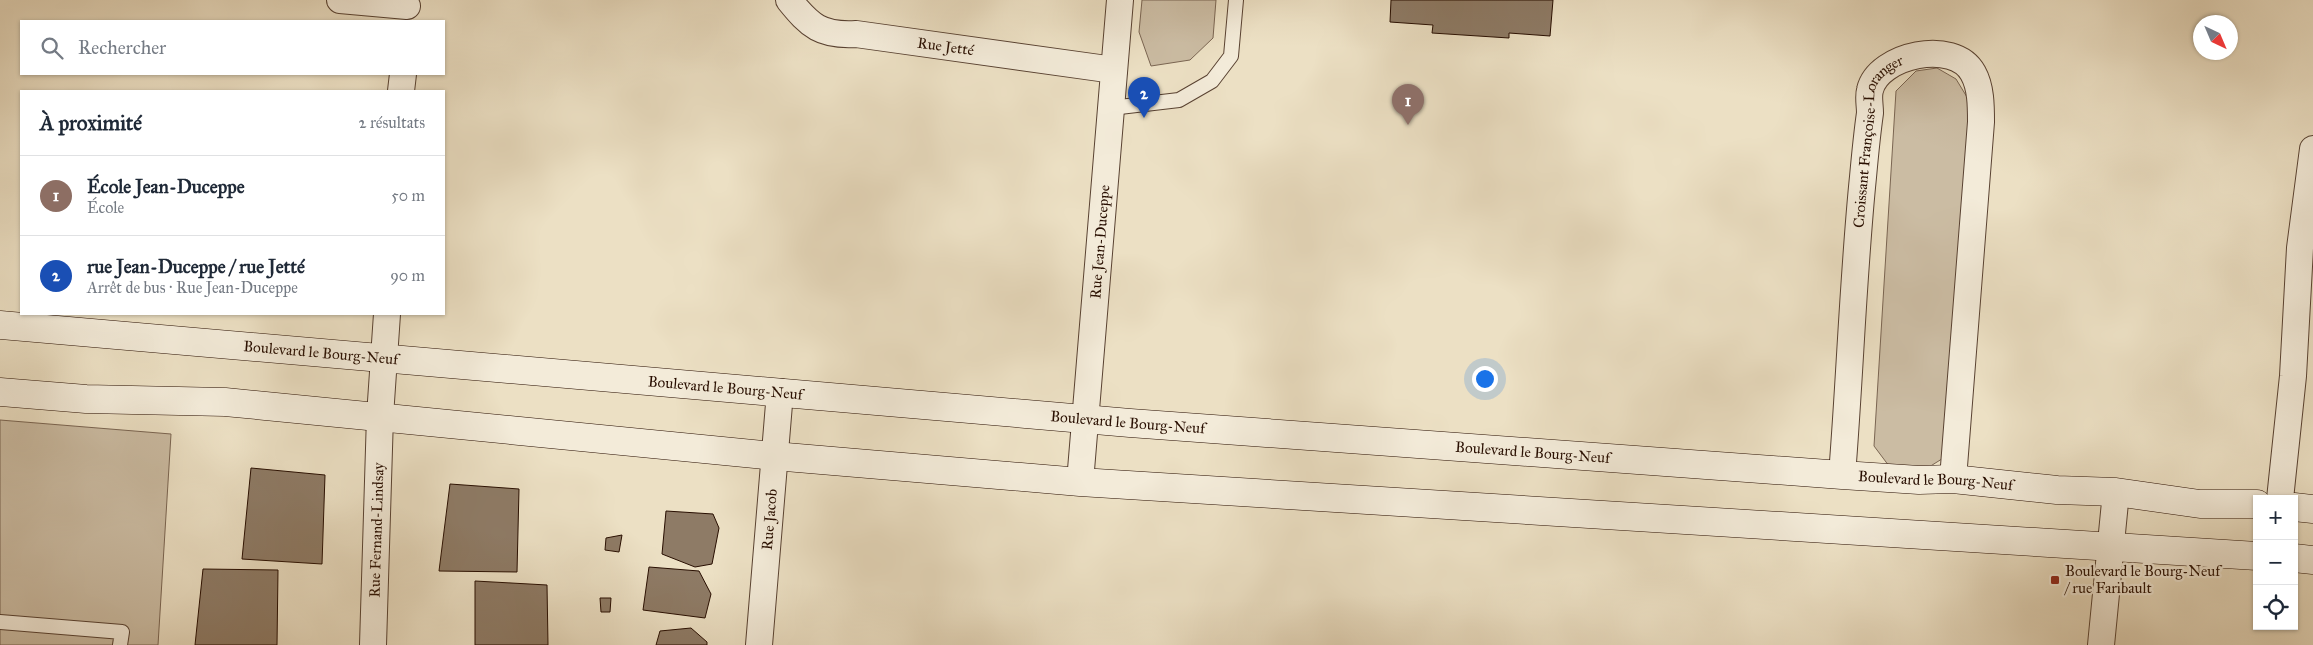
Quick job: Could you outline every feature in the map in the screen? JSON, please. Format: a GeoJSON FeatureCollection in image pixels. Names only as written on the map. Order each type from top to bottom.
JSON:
{"type":"FeatureCollection","features":[{"type":"Feature","properties":{"kind":"street"},"geometry":{"type":"LineString","coordinates":[[340,0],[407,9]]}},
{"type":"Feature","properties":{"kind":"street","name":"Rue Jetté"},"geometry":{"type":"LineString","coordinates":[[789,0],[807,22],[835,35],[856,34],[1114,70]]}},
{"type":"Feature","properties":{"kind":"street","name":"Rue Jean-Duceppe"},"geometry":{"type":"LineString","coordinates":[[1080,482],[1120,0]]}},
{"type":"Feature","properties":{"kind":"street","name":"Croissant Françoise-Loranger"},"geometry":{"type":"LineString","coordinates":[[1842,475],[1859,215],[1870,110],[1870,90],[1880,72],[1917,54],[1938,53],[1959,59],[1973,73],[1981,100],[1982,122],[1978,139],[1953,479]]}},
{"type":"Feature","properties":{"kind":"street"},"geometry":{"type":"LineString","coordinates":[[401,90],[402,75]]}},
{"type":"Feature","properties":{"kind":"street"},"geometry":{"type":"LineString","coordinates":[[2280,495],[2294,376],[2300,248],[2313,149]]}},
{"type":"Feature","properties":{"kind":"street","name":"Rue Fernand-Lindsay"},"geometry":{"type":"LineString","coordinates":[[373,645],[380,416],[387,315]]}},
{"type":"Feature","properties":{"kind":"street","name":"Boulevard le Bourg-Neuf"},"geometry":{"type":"LineString","coordinates":[[0,325],[385,357],[1085,420],[1842,475],[1918,480],[1953,479],[2057,490],[2116,492],[2200,504],[2253,504]]}},
{"type":"Feature","properties":{"kind":"street"},"geometry":{"type":"LineString","coordinates":[[0,392],[86,399],[225,402],[774,456],[1080,482],[2253,556]]}},
{"type":"Feature","properties":{"kind":"street","name":"Rue Jacob"},"geometry":{"type":"LineString","coordinates":[[759,645],[780,392]]}},
{"type":"Feature","properties":{"kind":"street"},"geometry":{"type":"LineString","coordinates":[[2101,645],[2116,492]]}},
{"type":"Feature","properties":{"kind":"street"},"geometry":{"type":"LineString","coordinates":[[2298,507],[2313,509]]}},
{"type":"Feature","properties":{"kind":"street"},"geometry":{"type":"LineString","coordinates":[[2298,558],[2313,560]]}},
{"type":"Feature","properties":{"kind":"lane"},"geometry":{"type":"LineString","coordinates":[[1111,108],[1179,100],[1212,81],[1232,56],[1236,0]]}},
{"type":"Feature","properties":{"kind":"lane"},"geometry":{"type":"LineString","coordinates":[[0,622],[122,632],[120,645]]}},
{"type":"Feature","properties":{"kind":"shaded area"},"geometry":{"type":"Polygon","coordinates":[[[1142,0],[1216,0],[1213,38],[1190,60],[1151,66],[1139,32],[1142,0]]]}},
{"type":"Feature","properties":{"kind":"shaded area"},"geometry":{"type":"Polygon","coordinates":[[[1937,68],[1956,79],[1970,102],[1945,457],[1921,472],[1889,466],[1874,446],[1896,91],[1916,71],[1937,68]]]}},
{"type":"Feature","properties":{"kind":"shaded area"},"geometry":{"type":"Polygon","coordinates":[[[0,420],[171,434],[158,645],[0,645],[0,420]]]}},
{"type":"Feature","properties":{"kind":"building"},"geometry":{"type":"Polygon","coordinates":[[[1391,0],[1553,0],[1550,36],[1509,33],[1509,38],[1432,33],[1433,25],[1390,22],[1391,0]]]}},
{"type":"Feature","properties":{"kind":"building"},"geometry":{"type":"Polygon","coordinates":[[[251,468],[325,475],[322,564],[242,559],[251,468]]]}},
{"type":"Feature","properties":{"kind":"building"},"geometry":{"type":"Polygon","coordinates":[[[450,484],[519,489],[517,572],[439,571],[450,484]]]}},
{"type":"Feature","properties":{"kind":"building"},"geometry":{"type":"Polygon","coordinates":[[[666,511],[713,514],[719,528],[712,564],[695,567],[662,554],[666,511]]]}},
{"type":"Feature","properties":{"kind":"building"},"geometry":{"type":"Polygon","coordinates":[[[622,535],[619,552],[605,550],[606,538],[622,535]]]}},
{"type":"Feature","properties":{"kind":"building"},"geometry":{"type":"Polygon","coordinates":[[[649,567],[699,571],[711,594],[705,618],[643,610],[649,567]]]}},
{"type":"Feature","properties":{"kind":"building"},"geometry":{"type":"Polygon","coordinates":[[[203,569],[278,570],[277,645],[195,645],[203,569]]]}},
{"type":"Feature","properties":{"kind":"building"},"geometry":{"type":"Polygon","coordinates":[[[475,581],[547,585],[548,645],[475,645],[475,581]]]}},
{"type":"Feature","properties":{"kind":"building"},"geometry":{"type":"Polygon","coordinates":[[[600,598],[611,598],[610,612],[601,612],[600,598]]]}},
{"type":"Feature","properties":{"kind":"building"},"geometry":{"type":"Polygon","coordinates":[[[691,628],[707,642],[707,645],[656,645],[660,631],[691,628]]]}},
{"type":"Feature","properties":{"kind":"place","name":"rue Jean-Duceppe / rue Jetté"},"geometry":{"type":"Point","coordinates":[1144,118]}},
{"type":"Feature","properties":{"kind":"place","name":"École Jean-Duceppe"},"geometry":{"type":"Point","coordinates":[1408,125]}},
{"type":"Feature","properties":{"kind":"place","name":"Boulevard le Bourg-Neuf / rue Faribault"},"geometry":{"type":"Point","coordinates":[2055,580]}}]}
